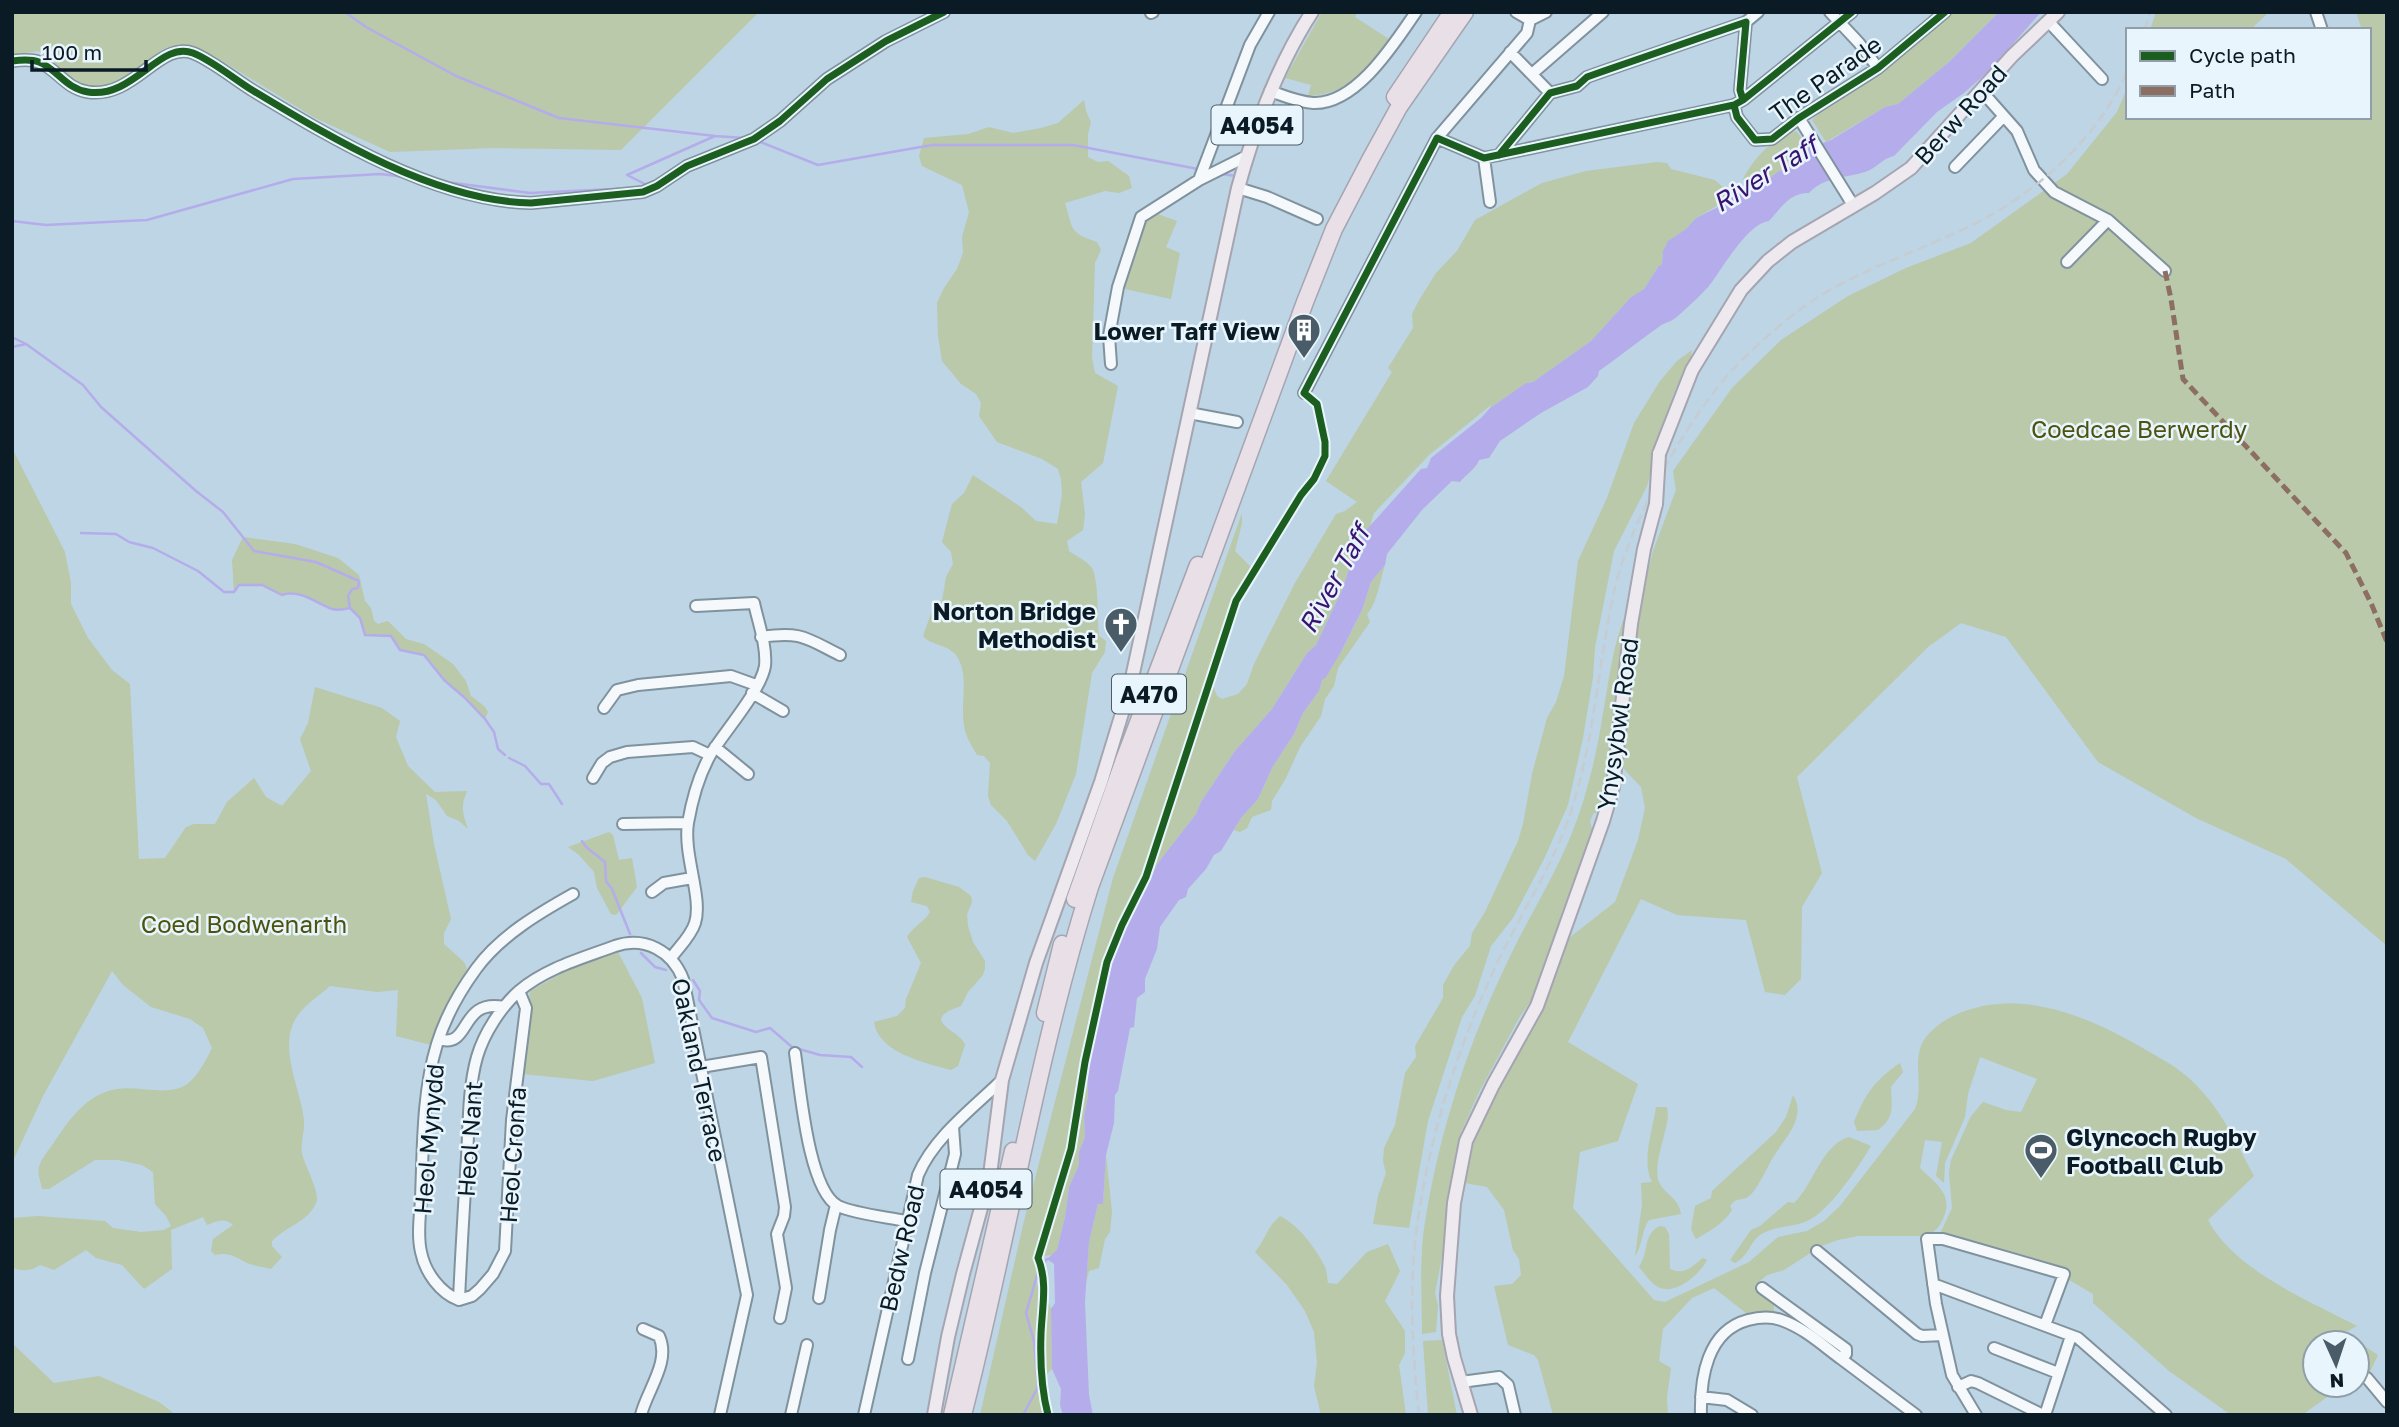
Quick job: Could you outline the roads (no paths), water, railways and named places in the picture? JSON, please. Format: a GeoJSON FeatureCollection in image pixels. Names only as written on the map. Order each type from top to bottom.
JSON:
{"type":"FeatureCollection","features":[{"type":"Feature","properties":{"kind":"highway","name":"A470"},"geometry":{"type":"LineString","coordinates":[[952,1415],[1054,972],[1085,870],[1125,757],[1325,227],[1368,142],[1407,75],[1451,12]]}},
{"type":"Feature","properties":{"kind":"highway","name":"A470"},"geometry":{"type":"LineString","coordinates":[[963,1415],[1037,1090],[1074,937],[1090,887],[1334,229],[1399,107],[1465,12]]}},
{"type":"Feature","properties":{"kind":"main road","name":"A4054"},"geometry":{"type":"LineString","coordinates":[[934,1415],[962,1274],[990,1175],[1002,1080],[1036,963],[1101,782],[1130,687],[1238,188],[1270,91],[1312,12]]}},
{"type":"Feature","properties":{"kind":"main road","name":"Berw Road"},"geometry":{"type":"LineString","coordinates":[[1851,202],[1911,168],[2012,56],[2053,17]]}},
{"type":"Feature","properties":{"kind":"main road","name":"Ynysybwl Road"},"geometry":{"type":"LineString","coordinates":[[1471,1415],[1449,1334],[1447,1296],[1454,1203],[1466,1141],[1493,1085],[1537,1006],[1603,821],[1615,775],[1633,612],[1644,549],[1656,504],[1659,454],[1692,370],[1741,289],[1768,261],[1792,242],[1851,202]]}},
{"type":"Feature","properties":{"kind":"street"},"geometry":{"type":"LineString","coordinates":[[12,61],[39,62],[67,84],[87,92],[109,92],[121,88],[168,54],[179,51],[193,53],[327,133],[418,179],[487,198],[531,203],[643,192],[657,186],[687,166],[754,139],[780,121],[827,79],[886,41],[944,12]]}},
{"type":"Feature","properties":{"kind":"street"},"geometry":{"type":"LineString","coordinates":[[1199,180],[1250,45],[1269,12]]}},
{"type":"Feature","properties":{"kind":"street"},"geometry":{"type":"LineString","coordinates":[[1270,91],[1314,103],[1329,101],[1345,93],[1359,84],[1389,51],[1416,12]]}},
{"type":"Feature","properties":{"kind":"street"},"geometry":{"type":"LineString","coordinates":[[1516,12],[1530,19]]}},
{"type":"Feature","properties":{"kind":"street"},"geometry":{"type":"LineString","coordinates":[[1530,19],[1546,12]]}},
{"type":"Feature","properties":{"kind":"street"},"geometry":{"type":"LineString","coordinates":[[1533,73],[1602,12]]}},
{"type":"Feature","properties":{"kind":"street"},"geometry":{"type":"LineString","coordinates":[[1499,155],[1550,93],[1577,86],[1587,77],[1746,22],[1758,12]]}},
{"type":"Feature","properties":{"kind":"street"},"geometry":{"type":"LineString","coordinates":[[1830,12],[1878,68]]}},
{"type":"Feature","properties":{"kind":"street"},"geometry":{"type":"LineString","coordinates":[[1437,138],[1483,158],[1739,102],[1852,12]]}},
{"type":"Feature","properties":{"kind":"street","name":"The Parade"},"geometry":{"type":"LineString","coordinates":[[1739,102],[1737,117],[1755,140],[1772,138],[1802,123],[1878,68],[1945,12]]}},
{"type":"Feature","properties":{"kind":"street"},"geometry":{"type":"LineString","coordinates":[[2053,17],[2102,79]]}},
{"type":"Feature","properties":{"kind":"street"},"geometry":{"type":"LineString","coordinates":[[1304,393],[1437,138],[1527,33],[1530,19]]}},
{"type":"Feature","properties":{"kind":"street"},"geometry":{"type":"LineString","coordinates":[[1739,102],[1746,22]]}},
{"type":"Feature","properties":{"kind":"street"},"geometry":{"type":"LineString","coordinates":[[1510,52],[1550,93]]}},
{"type":"Feature","properties":{"kind":"street"},"geometry":{"type":"LineString","coordinates":[[1980,92],[2017,131],[2034,170],[2054,192],[2108,220],[2165,271]]}},
{"type":"Feature","properties":{"kind":"street"},"geometry":{"type":"LineString","coordinates":[[1955,167],[2003,117]]}},
{"type":"Feature","properties":{"kind":"street"},"geometry":{"type":"LineString","coordinates":[[1802,123],[1851,202]]}},
{"type":"Feature","properties":{"kind":"street"},"geometry":{"type":"LineString","coordinates":[[1111,364],[1109,336],[1118,287],[1141,217],[1199,180],[1247,156]]}},
{"type":"Feature","properties":{"kind":"street"},"geometry":{"type":"LineString","coordinates":[[1483,158],[1490,202]]}},
{"type":"Feature","properties":{"kind":"street"},"geometry":{"type":"LineString","coordinates":[[1238,188],[1267,197],[1317,219]]}},
{"type":"Feature","properties":{"kind":"street"},"geometry":{"type":"LineString","coordinates":[[2067,262],[2108,220]]}},
{"type":"Feature","properties":{"kind":"street"},"geometry":{"type":"LineString","coordinates":[[1189,412],[1237,422]]}},
{"type":"Feature","properties":{"kind":"street"},"geometry":{"type":"LineString","coordinates":[[671,958],[696,922],[696,902],[687,841],[688,823],[702,772],[754,689],[765,664],[754,603],[696,606]]}},
{"type":"Feature","properties":{"kind":"street"},"geometry":{"type":"LineString","coordinates":[[761,638],[783,634],[798,635],[837,649]]}},
{"type":"Feature","properties":{"kind":"street"},"geometry":{"type":"LineString","coordinates":[[604,708],[617,690],[638,685],[731,676],[783,711]]}},
{"type":"Feature","properties":{"kind":"street"},"geometry":{"type":"LineString","coordinates":[[593,778],[602,763],[610,757],[627,752],[693,747],[713,751],[748,774]]}},
{"type":"Feature","properties":{"kind":"street"},"geometry":{"type":"LineString","coordinates":[[623,824],[688,823]]}},
{"type":"Feature","properties":{"kind":"street"},"geometry":{"type":"LineString","coordinates":[[652,892],[664,883],[692,878]]}},
{"type":"Feature","properties":{"kind":"street","name":"Heol Mynydd"},"geometry":{"type":"LineString","coordinates":[[459,1300],[449,1296],[438,1285],[426,1267],[419,1242],[427,1101],[439,1040],[457,999],[477,967],[522,926],[573,894]]}},
{"type":"Feature","properties":{"kind":"street","name":"Oakland Terrace"},"geometry":{"type":"LineString","coordinates":[[519,991],[538,977],[622,944],[648,945],[671,958],[679,967],[747,1295],[720,1415]]}},
{"type":"Feature","properties":{"kind":"street","name":"Heol Nant"},"geometry":{"type":"LineString","coordinates":[[459,1300],[473,1075],[485,1037],[504,1007],[519,991]]}},
{"type":"Feature","properties":{"kind":"street","name":"Heol Cronfa"},"geometry":{"type":"LineString","coordinates":[[459,1300],[472,1296],[480,1289],[505,1251],[512,1120],[526,1008],[519,991]]}},
{"type":"Feature","properties":{"kind":"street"},"geometry":{"type":"LineString","coordinates":[[439,1040],[450,1042],[457,1038],[479,1009],[491,1005],[504,1007]]}},
{"type":"Feature","properties":{"kind":"street"},"geometry":{"type":"LineString","coordinates":[[795,1054],[811,1152],[818,1180],[828,1198],[836,1205],[906,1221]]}},
{"type":"Feature","properties":{"kind":"street"},"geometry":{"type":"LineString","coordinates":[[701,1067],[761,1057],[785,1207],[777,1234],[786,1288],[780,1318]]}},
{"type":"Feature","properties":{"kind":"street","name":"Bedw Road"},"geometry":{"type":"LineString","coordinates":[[864,1415],[906,1221],[924,1160],[953,1127],[1002,1080]]}},
{"type":"Feature","properties":{"kind":"street"},"geometry":{"type":"LineString","coordinates":[[908,1359],[923,1283],[955,1154],[953,1127]]}},
{"type":"Feature","properties":{"kind":"street"},"geometry":{"type":"LineString","coordinates":[[819,1298],[836,1205]]}},
{"type":"Feature","properties":{"kind":"street"},"geometry":{"type":"LineString","coordinates":[[1976,1415],[1952,1376],[1933,1284],[1927,1239],[1943,1239],[2064,1274],[2045,1325]]}},
{"type":"Feature","properties":{"kind":"street"},"geometry":{"type":"LineString","coordinates":[[1817,1251],[1917,1334],[1943,1335]]}},
{"type":"Feature","properties":{"kind":"street"},"geometry":{"type":"LineString","coordinates":[[1933,1284],[2086,1343],[2166,1415]]}},
{"type":"Feature","properties":{"kind":"street"},"geometry":{"type":"LineString","coordinates":[[1762,1288],[1846,1349],[1846,1354],[1840,1359]]}},
{"type":"Feature","properties":{"kind":"street"},"geometry":{"type":"LineString","coordinates":[[1701,1415],[1701,1397],[1708,1359],[1717,1341],[1726,1330],[1752,1319],[1767,1317],[1802,1329],[1916,1415]]}},
{"type":"Feature","properties":{"kind":"street"},"geometry":{"type":"LineString","coordinates":[[641,1415],[659,1370],[662,1353],[659,1336],[643,1329]]}},
{"type":"Feature","properties":{"kind":"street"},"geometry":{"type":"LineString","coordinates":[[1958,1387],[1971,1381],[1978,1383],[2044,1415],[2071,1336]]}},
{"type":"Feature","properties":{"kind":"street"},"geometry":{"type":"LineString","coordinates":[[791,1415],[807,1345]]}},
{"type":"Feature","properties":{"kind":"street"},"geometry":{"type":"LineString","coordinates":[[1994,1348],[2057,1373]]}},
{"type":"Feature","properties":{"kind":"street"},"geometry":{"type":"LineString","coordinates":[[1461,1382],[1499,1377],[1508,1385],[1515,1415]]}},
{"type":"Feature","properties":{"kind":"street"},"geometry":{"type":"LineString","coordinates":[[2371,1383],[2387,1402]]}},
{"type":"Feature","properties":{"kind":"street"},"geometry":{"type":"LineString","coordinates":[[1701,1397],[1727,1400],[1752,1415]]}},
{"type":"Feature","properties":{"kind":"waterway"},"geometry":{"type":"LineString","coordinates":[[345,12],[366,27],[456,76],[559,118],[715,136]]}},
{"type":"Feature","properties":{"kind":"waterway"},"geometry":{"type":"LineString","coordinates":[[649,186],[627,175],[715,136],[745,138]]}},
{"type":"Feature","properties":{"kind":"waterway"},"geometry":{"type":"LineString","coordinates":[[758,141],[818,165],[932,145],[1073,145],[1198,169]]}},
{"type":"Feature","properties":{"kind":"waterway"},"geometry":{"type":"LineString","coordinates":[[12,221],[46,225],[147,220],[293,179],[380,174],[405,177]]}},
{"type":"Feature","properties":{"kind":"waterway"},"geometry":{"type":"LineString","coordinates":[[1222,174],[1236,176]]}},
{"type":"Feature","properties":{"kind":"waterway"},"geometry":{"type":"LineString","coordinates":[[446,182],[530,193],[635,188]]}},
{"type":"Feature","properties":{"kind":"waterway"},"geometry":{"type":"LineString","coordinates":[[12,337],[83,385],[101,407],[223,512],[254,551],[316,562],[359,581],[358,588],[352,589],[348,596],[350,608],[360,618],[365,635],[391,636],[400,650],[424,655],[444,680],[485,719],[494,732],[498,749],[505,755]]}},
{"type":"Feature","properties":{"kind":"waterway"},"geometry":{"type":"LineString","coordinates":[[12,347],[26,344]]}},
{"type":"Feature","properties":{"kind":"waterway"},"geometry":{"type":"LineString","coordinates":[[81,533],[116,534],[129,542],[153,548],[198,571],[224,592],[234,592],[239,585],[262,585],[282,595],[302,595],[332,609],[350,608]]}},
{"type":"Feature","properties":{"kind":"waterway"},"geometry":{"type":"LineString","coordinates":[[509,758],[525,766],[541,784],[549,784],[562,804]]}},
{"type":"Feature","properties":{"kind":"waterway"},"geometry":{"type":"LineString","coordinates":[[582,841],[605,862],[606,881],[612,889],[630,934]]}},
{"type":"Feature","properties":{"kind":"waterway"},"geometry":{"type":"LineString","coordinates":[[641,953],[655,967],[666,970]]}},
{"type":"Feature","properties":{"kind":"waterway"},"geometry":{"type":"LineString","coordinates":[[693,980],[700,991],[699,1000],[712,1018],[756,1032],[770,1028],[792,1047],[820,1055],[851,1057],[862,1067]]}},
{"type":"Feature","properties":{"kind":"waterway"},"geometry":{"type":"LineString","coordinates":[[1023,1415],[1038,1387],[1034,1341],[1026,1313],[1039,1269],[1050,1259]]}},
{"type":"Feature","properties":{"kind":"railway"},"geometry":{"type":"LineString","coordinates":[[2146,28],[2150,12]]}},
{"type":"Feature","properties":{"kind":"railway"},"geometry":{"type":"LineString","coordinates":[[1419,1415],[1414,1365],[1413,1262],[1431,1150],[1448,1089],[1480,1001],[1555,853],[1571,811],[1585,758],[1613,596],[1621,566],[1647,501],[1664,468],[1703,406],[1724,379],[1777,328],[1835,287],[1968,227],[2017,199],[2082,142],[2100,119],[2126,74]]}},
{"type":"Feature","properties":{"kind":"place","name":"Lower Taff View"},"geometry":{"type":"Point","coordinates":[1304,360]}},
{"type":"Feature","properties":{"kind":"place","name":"Norton Bridge Methodist"},"geometry":{"type":"Point","coordinates":[1121,654]}},
{"type":"Feature","properties":{"kind":"place","name":"Glyncoch Rugby Football Club"},"geometry":{"type":"Point","coordinates":[2041,1180]}},
{"type":"Feature","properties":{"kind":"water label","name":"River Taff"},"geometry":{"type":"Point","coordinates":[1765,174]}},
{"type":"Feature","properties":{"kind":"water label","name":"River Taff"},"geometry":{"type":"Point","coordinates":[1334,579]}},
{"type":"Feature","properties":{"kind":"park label","name":"Coedcae Berwerdy"},"geometry":{"type":"Point","coordinates":[2139,428]}},
{"type":"Feature","properties":{"kind":"park label","name":"Coed Bodwenarth"},"geometry":{"type":"Point","coordinates":[244,923]}}]}
